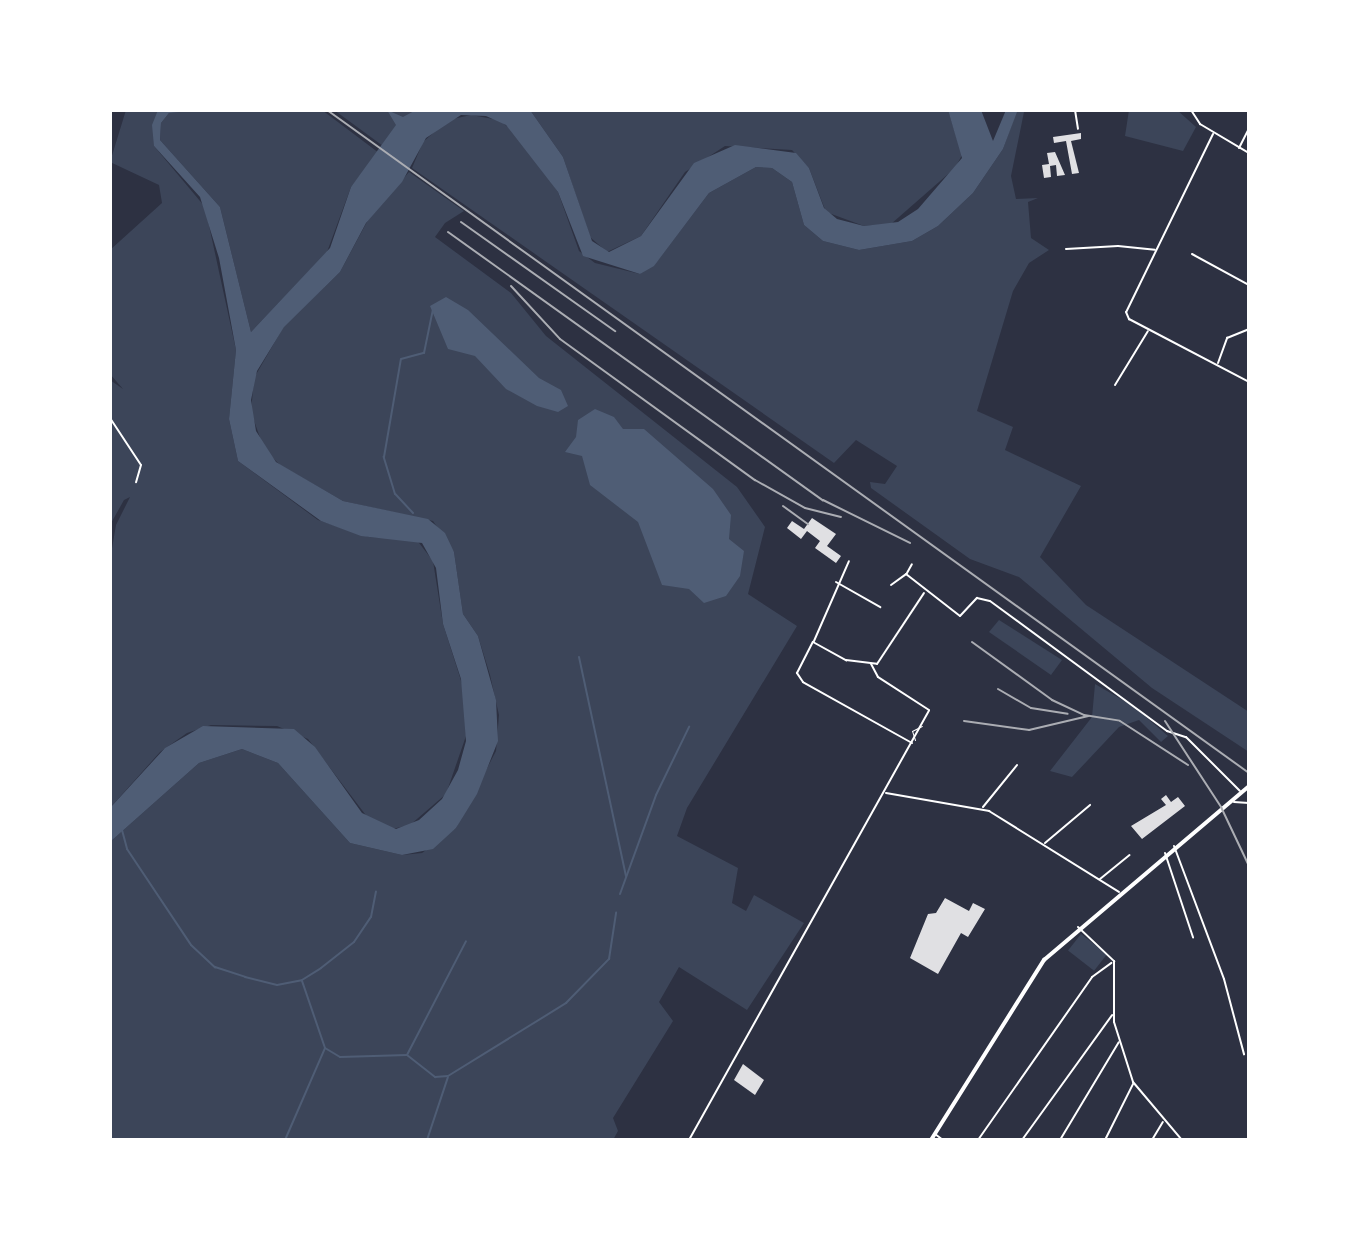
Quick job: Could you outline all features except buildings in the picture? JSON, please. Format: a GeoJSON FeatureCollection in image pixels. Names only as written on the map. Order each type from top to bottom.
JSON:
{"type":"FeatureCollection","features":[{"type":"Feature","properties":{"kind":"main road"},"geometry":{"type":"LineString","coordinates":[[931,1140],[1032,978],[1078,927],[1249,786]]}},
{"type":"Feature","properties":{"kind":"street"},"geometry":{"type":"LineString","coordinates":[[1075,110],[1078,129]]}},
{"type":"Feature","properties":{"kind":"street"},"geometry":{"type":"LineString","coordinates":[[1191,110],[1194,118],[1213,134],[1249,153]]}},
{"type":"Feature","properties":{"kind":"street"},"geometry":{"type":"LineString","coordinates":[[1239,148],[1249,128]]}},
{"type":"Feature","properties":{"kind":"street"},"geometry":{"type":"LineString","coordinates":[[1213,134],[1126,312],[1149,329],[1249,382]]}},
{"type":"Feature","properties":{"kind":"street"},"geometry":{"type":"LineString","coordinates":[[1066,249],[1118,246],[1156,250]]}},
{"type":"Feature","properties":{"kind":"street"},"geometry":{"type":"LineString","coordinates":[[1192,254],[1249,285]]}},
{"type":"Feature","properties":{"kind":"street"},"geometry":{"type":"LineString","coordinates":[[1115,385],[1149,329]]}},
{"type":"Feature","properties":{"kind":"street"},"geometry":{"type":"LineString","coordinates":[[1217,365],[1227,338],[1249,329]]}},
{"type":"Feature","properties":{"kind":"street"},"geometry":{"type":"LineString","coordinates":[[110,418],[141,465],[136,482]]}},
{"type":"Feature","properties":{"kind":"street"},"geometry":{"type":"LineString","coordinates":[[849,561],[836,582],[798,677],[905,734],[914,742]]}},
{"type":"Feature","properties":{"kind":"street"},"geometry":{"type":"LineString","coordinates":[[891,585],[906,574],[912,564]]}},
{"type":"Feature","properties":{"kind":"street"},"geometry":{"type":"LineString","coordinates":[[906,574],[960,616],[977,598],[990,601],[1167,731],[1186,737],[1240,792]]}},
{"type":"Feature","properties":{"kind":"street"},"geometry":{"type":"LineString","coordinates":[[836,582],[880,607]]}},
{"type":"Feature","properties":{"kind":"street"},"geometry":{"type":"LineString","coordinates":[[813,642],[846,660],[871,664],[883,658],[925,591]]}},
{"type":"Feature","properties":{"kind":"street"},"geometry":{"type":"LineString","coordinates":[[689,1140],[914,742],[929,710],[878,677],[871,664]]}},
{"type":"Feature","properties":{"kind":"street"},"geometry":{"type":"LineString","coordinates":[[982,808],[1017,765]]}},
{"type":"Feature","properties":{"kind":"street"},"geometry":{"type":"LineString","coordinates":[[885,793],[948,808],[982,808],[1119,892]]}},
{"type":"Feature","properties":{"kind":"street"},"geometry":{"type":"LineString","coordinates":[[1227,802],[1249,803]]}},
{"type":"Feature","properties":{"kind":"street"},"geometry":{"type":"LineString","coordinates":[[1044,844],[1090,805]]}},
{"type":"Feature","properties":{"kind":"street"},"geometry":{"type":"LineString","coordinates":[[1174,846],[1224,979],[1244,1054]]}},
{"type":"Feature","properties":{"kind":"street"},"geometry":{"type":"LineString","coordinates":[[1165,853],[1193,937]]}},
{"type":"Feature","properties":{"kind":"street"},"geometry":{"type":"LineString","coordinates":[[1100,879],[1130,855]]}},
{"type":"Feature","properties":{"kind":"street"},"geometry":{"type":"LineString","coordinates":[[1078,927],[1114,961],[1113,1013],[1133,1082],[1163,1122],[1182,1140]]}},
{"type":"Feature","properties":{"kind":"street"},"geometry":{"type":"LineString","coordinates":[[978,1140],[1092,977],[1114,961]]}},
{"type":"Feature","properties":{"kind":"street"},"geometry":{"type":"LineString","coordinates":[[1022,1140],[1113,1013]]}},
{"type":"Feature","properties":{"kind":"street"},"geometry":{"type":"LineString","coordinates":[[1060,1140],[1119,1042]]}},
{"type":"Feature","properties":{"kind":"street"},"geometry":{"type":"LineString","coordinates":[[1105,1140],[1133,1082]]}},
{"type":"Feature","properties":{"kind":"street"},"geometry":{"type":"LineString","coordinates":[[1152,1140],[1163,1122]]}},
{"type":"Feature","properties":{"kind":"street"},"geometry":{"type":"LineString","coordinates":[[935,1134],[943,1140]]}},
{"type":"Feature","properties":{"kind":"lane"},"geometry":{"type":"LineString","coordinates":[[914,742],[912,731],[922,726]]}},
{"type":"Feature","properties":{"kind":"shaded area"},"geometry":{"type":"Polygon","coordinates":[[[126,110],[158,110],[154,146],[205,207],[236,350],[229,419],[238,461],[318,520],[369,537],[416,539],[433,561],[443,624],[464,690],[466,736],[446,794],[410,825],[392,829],[368,818],[308,739],[277,726],[211,725],[187,733],[160,752],[110,808],[110,560],[116,525],[130,497],[124,500],[110,525],[110,380],[123,389],[110,374],[110,250],[162,203],[159,185],[110,162],[126,110]]]}},
{"type":"Feature","properties":{"kind":"shaded area"},"geometry":{"type":"Polygon","coordinates":[[[158,110],[204,110],[169,113],[161,123],[160,140],[220,207],[251,332],[330,248],[351,187],[396,125],[387,110],[403,117],[416,110],[530,110],[563,157],[592,241],[609,252],[641,236],[694,163],[735,145],[796,153],[809,168],[824,208],[837,219],[864,226],[898,222],[918,209],[962,158],[948,110],[981,110],[993,141],[1006,110],[1017,112],[1003,149],[973,193],[938,226],[912,241],[859,250],[823,241],[804,225],[792,182],[772,168],[756,167],[709,193],[654,266],[640,274],[583,256],[558,192],[506,125],[486,116],[461,115],[426,138],[402,182],[366,223],[340,272],[284,327],[257,371],[251,400],[256,431],[276,462],[343,501],[428,519],[445,533],[454,552],[463,614],[478,636],[496,700],[498,741],[477,794],[456,828],[433,849],[402,855],[350,843],[278,763],[242,749],[199,763],[110,842],[110,808],[165,748],[203,726],[294,729],[315,747],[362,813],[396,829],[419,820],[442,799],[458,770],[466,741],[461,679],[443,624],[436,568],[422,543],[361,536],[321,521],[238,461],[229,419],[236,350],[219,258],[200,197],[154,146],[152,125],[158,110]]]}},
{"type":"Feature","properties":{"kind":"shaded area"},"geometry":{"type":"Polygon","coordinates":[[[322,110],[379,153],[351,187],[327,252],[251,332],[220,207],[160,140],[161,123],[169,113],[322,110]]]}},
{"type":"Feature","properties":{"kind":"shaded area"},"geometry":{"type":"Polygon","coordinates":[[[334,110],[416,110],[383,146],[334,110]]]}},
{"type":"Feature","properties":{"kind":"shaded area"},"geometry":{"type":"Polygon","coordinates":[[[530,110],[948,110],[962,155],[955,168],[891,224],[864,226],[826,212],[809,168],[792,150],[725,146],[685,172],[641,236],[607,252],[590,237],[563,157],[530,110]]]}},
{"type":"Feature","properties":{"kind":"shaded area"},"geometry":{"type":"Polygon","coordinates":[[[1017,110],[1024,112],[1011,176],[1016,199],[1038,198],[1028,202],[1031,238],[1049,250],[1029,263],[1013,291],[977,411],[1013,427],[1005,450],[1081,486],[1040,557],[1086,605],[1249,712],[1249,752],[1152,688],[1019,577],[970,559],[871,488],[870,482],[885,484],[897,466],[856,440],[834,463],[412,168],[423,142],[448,120],[471,115],[499,120],[519,136],[558,192],[579,251],[595,263],[640,274],[659,259],[709,193],[756,167],[772,168],[792,182],[804,225],[823,241],[859,250],[912,241],[938,226],[973,193],[1003,149],[1017,110]]]}},
{"type":"Feature","properties":{"kind":"shaded area"},"geometry":{"type":"Polygon","coordinates":[[[1129,110],[1177,110],[1196,127],[1183,151],[1125,136],[1129,110]]]}},
{"type":"Feature","properties":{"kind":"shaded area"},"geometry":{"type":"Polygon","coordinates":[[[409,172],[464,211],[445,223],[435,237],[511,293],[546,336],[737,487],[765,527],[748,594],[797,626],[687,808],[677,836],[738,868],[732,903],[746,911],[754,895],[804,923],[747,1010],[679,967],[659,1002],[673,1021],[613,1118],[618,1131],[613,1140],[110,1140],[110,842],[199,763],[242,749],[278,763],[350,843],[402,855],[422,853],[456,828],[496,751],[499,715],[490,675],[478,636],[463,614],[454,552],[433,521],[343,501],[280,465],[264,449],[251,412],[254,378],[284,326],[340,272],[368,220],[409,172]]]}},
{"type":"Feature","properties":{"kind":"shaded area"},"geometry":{"type":"Polygon","coordinates":[[[446,297],[468,310],[539,378],[561,390],[568,406],[558,412],[537,406],[506,389],[475,356],[448,349],[430,306],[446,297]]]}},
{"type":"Feature","properties":{"kind":"shaded area"},"geometry":{"type":"Polygon","coordinates":[[[595,409],[614,417],[623,429],[644,429],[713,489],[731,515],[729,539],[744,551],[740,576],[726,596],[704,603],[689,589],[662,585],[638,522],[590,485],[582,456],[565,452],[576,437],[578,420],[595,409]]]}},
{"type":"Feature","properties":{"kind":"shaded area"},"geometry":{"type":"Polygon","coordinates":[[[999,620],[1062,660],[1051,675],[989,632],[999,620]]]}},
{"type":"Feature","properties":{"kind":"shaded area"},"geometry":{"type":"Polygon","coordinates":[[[1095,684],[1133,706],[1168,736],[1161,742],[1139,720],[1119,727],[1072,777],[1050,771],[1092,717],[1095,684]]]}},
{"type":"Feature","properties":{"kind":"shaded area"},"geometry":{"type":"Polygon","coordinates":[[[1081,934],[1107,954],[1094,971],[1068,951],[1081,934]]]}},
{"type":"Feature","properties":{"kind":"waterway"},"geometry":{"type":"LineString","coordinates":[[413,513],[395,494],[384,457],[401,359],[424,353],[433,309]]}},
{"type":"Feature","properties":{"kind":"waterway"},"geometry":{"type":"LineString","coordinates":[[579,657],[626,876]]}},
{"type":"Feature","properties":{"kind":"waterway"},"geometry":{"type":"LineString","coordinates":[[620,894],[656,795],[689,727]]}},
{"type":"Feature","properties":{"kind":"waterway"},"geometry":{"type":"LineString","coordinates":[[122,830],[127,849],[191,945],[215,967],[277,985],[302,980],[354,942],[371,917],[376,891]]}},
{"type":"Feature","properties":{"kind":"waterway"},"geometry":{"type":"LineString","coordinates":[[407,1055],[435,1077],[448,1076],[566,1003],[609,959],[616,913]]}},
{"type":"Feature","properties":{"kind":"waterway"},"geometry":{"type":"LineString","coordinates":[[325,1048],[340,1057],[407,1055],[466,941]]}},
{"type":"Feature","properties":{"kind":"waterway"},"geometry":{"type":"LineString","coordinates":[[285,1140],[325,1048],[302,981]]}},
{"type":"Feature","properties":{"kind":"waterway"},"geometry":{"type":"LineString","coordinates":[[427,1140],[448,1077]]}},
{"type":"Feature","properties":{"kind":"railway"},"geometry":{"type":"LineString","coordinates":[[327,110],[1249,773]]}},
{"type":"Feature","properties":{"kind":"railway"},"geometry":{"type":"LineString","coordinates":[[461,222],[615,331]]}},
{"type":"Feature","properties":{"kind":"railway"},"geometry":{"type":"LineString","coordinates":[[448,232],[823,500],[910,543]]}},
{"type":"Feature","properties":{"kind":"railway"},"geometry":{"type":"LineString","coordinates":[[511,286],[560,339],[755,480],[805,508],[841,517]]}},
{"type":"Feature","properties":{"kind":"railway"},"geometry":{"type":"LineString","coordinates":[[783,506],[808,524]]}},
{"type":"Feature","properties":{"kind":"railway"},"geometry":{"type":"LineString","coordinates":[[972,642],[1052,700],[1084,715],[1120,721],[1188,765]]}},
{"type":"Feature","properties":{"kind":"railway"},"geometry":{"type":"LineString","coordinates":[[998,689],[1031,708],[1068,714]]}},
{"type":"Feature","properties":{"kind":"railway"},"geometry":{"type":"LineString","coordinates":[[964,721],[1029,730],[1088,716]]}},
{"type":"Feature","properties":{"kind":"railway"},"geometry":{"type":"LineString","coordinates":[[1165,721],[1221,807],[1249,866]]}}]}
